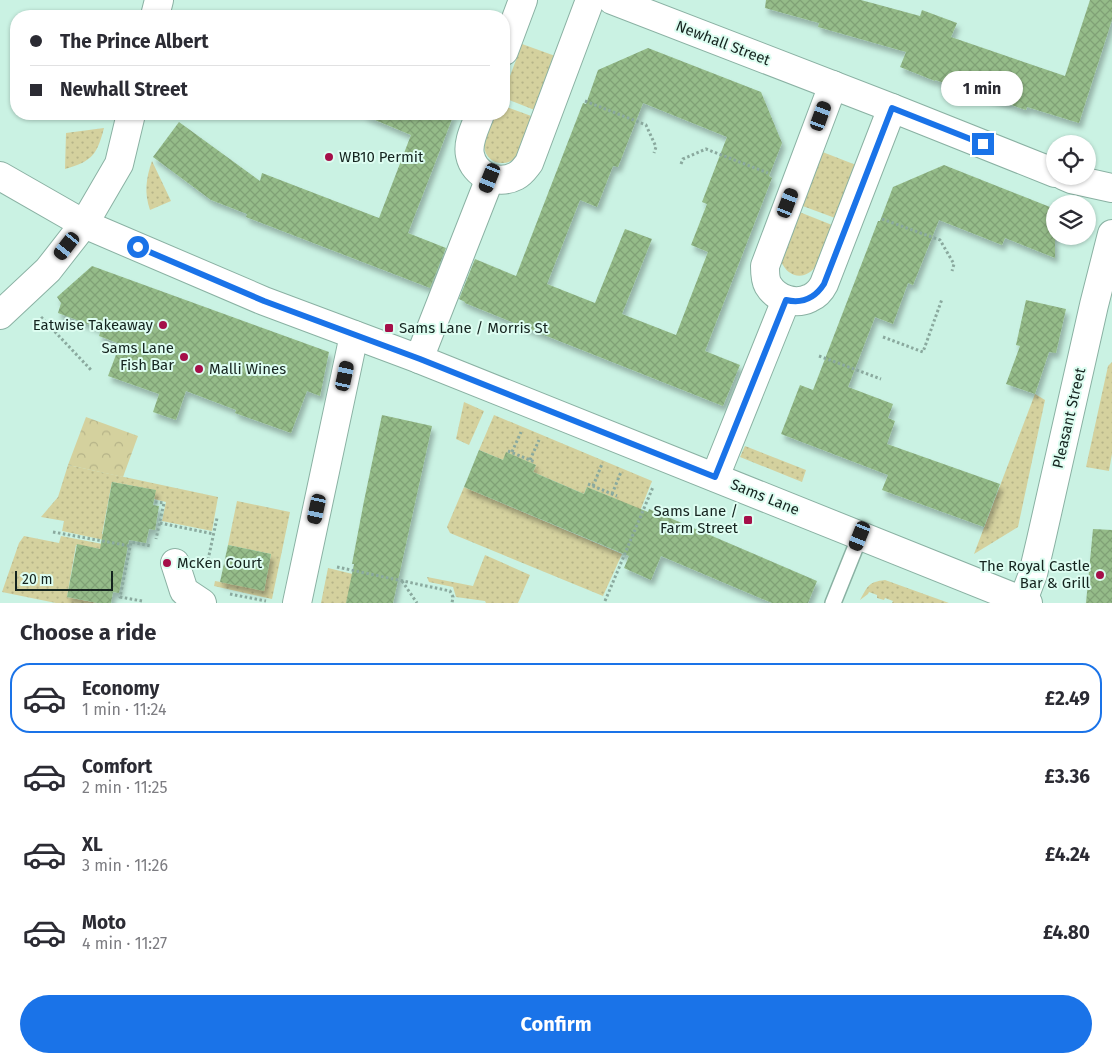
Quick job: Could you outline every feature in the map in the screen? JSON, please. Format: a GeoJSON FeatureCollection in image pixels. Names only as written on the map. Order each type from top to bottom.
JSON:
{"type":"FeatureCollection","features":[{"type":"Feature","properties":{"kind":"street"},"geometry":{"type":"LineString","coordinates":[[510,33],[522,0]]}},
{"type":"Feature","properties":{"kind":"street"},"geometry":{"type":"LineString","coordinates":[[478,120],[470,144],[473,164],[479,172],[497,180],[507,180],[517,176],[529,163],[590,0]]}},
{"type":"Feature","properties":{"kind":"street","name":"Newhall Street"},"geometry":{"type":"LineString","coordinates":[[612,0],[1046,169]]}},
{"type":"Feature","properties":{"kind":"street"},"geometry":{"type":"LineString","coordinates":[[833,85],[765,266],[765,276],[768,285],[780,297],[786,300],[792,302],[812,298],[824,284],[892,108]]}},
{"type":"Feature","properties":{"kind":"street"},"geometry":{"type":"LineString","coordinates":[[0,315],[48,270],[84,224],[119,164],[130,120]]}},
{"type":"Feature","properties":{"kind":"street","name":"Sams Lane"},"geometry":{"type":"LineString","coordinates":[[0,176],[84,224],[264,301],[420,359],[1024,602]]}},
{"type":"Feature","properties":{"kind":"street"},"geometry":{"type":"LineString","coordinates":[[420,359],[490,178]]}},
{"type":"Feature","properties":{"kind":"street"},"geometry":{"type":"LineString","coordinates":[[1096,184],[1112,188]]}},
{"type":"Feature","properties":{"kind":"street","name":"Pleasant Street"},"geometry":{"type":"LineString","coordinates":[[1024,602],[1103,306],[1112,234]]}},
{"type":"Feature","properties":{"kind":"street"},"geometry":{"type":"LineString","coordinates":[[715,477],[786,300]]}},
{"type":"Feature","properties":{"kind":"street"},"geometry":{"type":"LineString","coordinates":[[297,603],[354,335]]}},
{"type":"Feature","properties":{"kind":"street"},"geometry":{"type":"LineString","coordinates":[[175,563],[184,590],[212,597]]}},
{"type":"Feature","properties":{"kind":"lane"},"geometry":{"type":"LineString","coordinates":[[833,603],[860,536]]}},
{"type":"Feature","properties":{"kind":"path"},"geometry":{"type":"LineString","coordinates":[[578,98],[646,125],[656,147],[654,153]]}},
{"type":"Feature","properties":{"kind":"path"},"geometry":{"type":"LineString","coordinates":[[681,164],[683,158],[706,149],[771,174]]}},
{"type":"Feature","properties":{"kind":"path"},"geometry":{"type":"LineString","coordinates":[[877,217],[940,240],[954,264],[952,271]]}},
{"type":"Feature","properties":{"kind":"path"},"geometry":{"type":"LineString","coordinates":[[884,337],[923,352],[942,300]]}},
{"type":"Feature","properties":{"kind":"path"},"geometry":{"type":"LineString","coordinates":[[41,317],[92,371]]}},
{"type":"Feature","properties":{"kind":"path"},"geometry":{"type":"LineString","coordinates":[[819,356],[881,380]]}},
{"type":"Feature","properties":{"kind":"path"},"geometry":{"type":"LineString","coordinates":[[523,427],[510,452],[535,462]]}},
{"type":"Feature","properties":{"kind":"path"},"geometry":{"type":"LineString","coordinates":[[530,460],[541,434]]}},
{"type":"Feature","properties":{"kind":"path"},"geometry":{"type":"LineString","coordinates":[[604,460],[591,485],[617,496]]}},
{"type":"Feature","properties":{"kind":"path"},"geometry":{"type":"LineString","coordinates":[[612,494],[623,469]]}},
{"type":"Feature","properties":{"kind":"path"},"geometry":{"type":"LineString","coordinates":[[605,601],[654,485]]}},
{"type":"Feature","properties":{"kind":"path"},"geometry":{"type":"LineString","coordinates":[[142,601],[120,596],[131,542],[155,546],[164,504],[155,502]]}},
{"type":"Feature","properties":{"kind":"path"},"geometry":{"type":"LineString","coordinates":[[206,569],[217,518]]}},
{"type":"Feature","properties":{"kind":"path"},"geometry":{"type":"LineString","coordinates":[[160,523],[214,534]]}},
{"type":"Feature","properties":{"kind":"path"},"geometry":{"type":"LineString","coordinates":[[53,532],[130,546]]}},
{"type":"Feature","properties":{"kind":"path"},"geometry":{"type":"LineString","coordinates":[[333,566],[450,590],[453,597],[452,603]]}},
{"type":"Feature","properties":{"kind":"path"},"geometry":{"type":"LineString","coordinates":[[401,580],[417,603]]}},
{"type":"Feature","properties":{"kind":"path"},"geometry":{"type":"LineString","coordinates":[[212,597],[274,603]]}},
{"type":"Feature","properties":{"kind":"green space"},"geometry":{"type":"Polygon","coordinates":[[[522,44],[558,57],[537,111],[510,100],[510,76],[522,44]]]}},
{"type":"Feature","properties":{"kind":"green space"},"geometry":{"type":"Polygon","coordinates":[[[510,108],[534,117],[517,157],[507,162],[496,162],[488,156],[484,145],[486,133],[492,120],[510,120],[510,108]]]}},
{"type":"Feature","properties":{"kind":"green space"},"geometry":{"type":"Polygon","coordinates":[[[104,128],[99,144],[92,155],[82,163],[65,169],[66,133],[104,128]]]}},
{"type":"Feature","properties":{"kind":"green space"},"geometry":{"type":"Polygon","coordinates":[[[820,151],[856,165],[835,218],[800,205],[820,151]]]}},
{"type":"Feature","properties":{"kind":"green space"},"geometry":{"type":"Polygon","coordinates":[[[152,161],[171,201],[150,210],[146,186],[152,161]]]}},
{"type":"Feature","properties":{"kind":"green space"},"geometry":{"type":"Polygon","coordinates":[[[797,211],[832,225],[817,264],[808,273],[798,276],[788,271],[781,261],[797,211]]]}},
{"type":"Feature","properties":{"kind":"green space"},"geometry":{"type":"Polygon","coordinates":[[[1112,362],[1112,454],[1109,471],[1086,467],[1108,366],[1112,362]]]}},
{"type":"Feature","properties":{"kind":"green space"},"geometry":{"type":"Polygon","coordinates":[[[1035,394],[1045,400],[1018,527],[974,554],[1035,394]]]}},
{"type":"Feature","properties":{"kind":"green space"},"geometry":{"type":"Polygon","coordinates":[[[464,402],[484,411],[469,445],[456,439],[464,402]]]}},
{"type":"Feature","properties":{"kind":"green space"},"geometry":{"type":"Polygon","coordinates":[[[494,415],[652,481],[638,516],[616,499],[587,487],[584,494],[533,472],[536,465],[507,453],[503,460],[479,450],[494,415]]]}},
{"type":"Feature","properties":{"kind":"green space"},"geometry":{"type":"Polygon","coordinates":[[[86,417],[138,436],[123,477],[68,465],[86,417]]]}},
{"type":"Feature","properties":{"kind":"green space"},"geometry":{"type":"Polygon","coordinates":[[[745,446],[806,470],[802,482],[740,457],[745,446]]]}},
{"type":"Feature","properties":{"kind":"green space"},"geometry":{"type":"Polygon","coordinates":[[[68,465],[218,497],[212,531],[162,521],[166,502],[154,499],[155,490],[112,482],[102,534],[114,537],[113,542],[62,531],[64,521],[41,517],[58,497],[68,465]]]}},
{"type":"Feature","properties":{"kind":"green space"},"geometry":{"type":"Polygon","coordinates":[[[464,487],[622,554],[603,596],[450,533],[447,527],[464,487]]]}},
{"type":"Feature","properties":{"kind":"green space"},"geometry":{"type":"Polygon","coordinates":[[[237,501],[290,512],[272,599],[214,586],[215,581],[264,590],[271,554],[228,545],[237,501]]]}},
{"type":"Feature","properties":{"kind":"green space"},"geometry":{"type":"Polygon","coordinates":[[[24,536],[59,543],[61,536],[113,546],[112,551],[76,545],[67,597],[98,603],[56,603],[2,592],[19,543],[24,536]]]}},
{"type":"Feature","properties":{"kind":"green space"},"geometry":{"type":"Polygon","coordinates":[[[485,555],[530,575],[518,603],[486,603],[485,601],[456,597],[453,587],[429,582],[427,577],[473,586],[485,555]]]}},
{"type":"Feature","properties":{"kind":"green space"},"geometry":{"type":"Polygon","coordinates":[[[328,568],[365,577],[346,603],[321,603],[328,568]]]}},
{"type":"Feature","properties":{"kind":"green space"},"geometry":{"type":"Polygon","coordinates":[[[885,580],[949,603],[892,603],[893,601],[877,598],[877,595],[869,592],[860,600],[869,586],[875,582],[885,580]]]}},
{"type":"Feature","properties":{"kind":"building"},"geometry":{"type":"Polygon","coordinates":[[[766,0],[861,0],[920,16],[922,10],[957,23],[951,37],[1065,76],[1090,0],[1112,0],[1112,20],[1079,123],[1027,107],[1026,110],[935,81],[900,67],[906,52],[818,27],[819,23],[765,8],[766,0]]]}},
{"type":"Feature","properties":{"kind":"building"},"geometry":{"type":"Polygon","coordinates":[[[648,48],[761,92],[782,143],[769,176],[772,178],[705,351],[740,365],[723,406],[459,299],[475,259],[516,276],[583,103],[586,104],[598,70],[648,48]],[[643,103],[618,167],[613,166],[597,207],[580,200],[547,284],[595,303],[625,229],[652,239],[622,314],[676,335],[708,252],[691,245],[707,204],[702,202],[727,137],[643,103]]]}},
{"type":"Feature","properties":{"kind":"building"},"geometry":{"type":"Polygon","coordinates":[[[375,120],[452,120],[408,233],[446,248],[430,288],[246,217],[247,214],[211,200],[153,157],[179,122],[260,181],[262,173],[379,218],[411,135],[375,120]]]}},
{"type":"Feature","properties":{"kind":"building"},"geometry":{"type":"Polygon","coordinates":[[[944,165],[1046,205],[1046,245],[1055,245],[1055,258],[1005,238],[1002,245],[939,220],[913,285],[908,283],[893,324],[875,317],[848,387],[893,404],[888,418],[895,421],[887,444],[1000,484],[984,527],[882,490],[888,475],[781,434],[800,385],[813,390],[893,187],[944,165]]]}},
{"type":"Feature","properties":{"kind":"building"},"geometry":{"type":"Polygon","coordinates":[[[92,266],[329,352],[320,396],[307,391],[291,433],[235,413],[236,410],[186,391],[176,420],[153,412],[159,394],[108,376],[120,344],[99,336],[101,329],[58,313],[61,303],[57,297],[92,266]]]}},
{"type":"Feature","properties":{"kind":"building"},"geometry":{"type":"Polygon","coordinates":[[[1026,300],[1066,309],[1056,353],[1049,352],[1035,394],[1006,384],[1020,346],[1016,345],[1026,300]]]}},
{"type":"Feature","properties":{"kind":"building"},"geometry":{"type":"Polygon","coordinates":[[[382,415],[432,426],[393,603],[346,603],[364,501],[382,415]]]}},
{"type":"Feature","properties":{"kind":"building"},"geometry":{"type":"Polygon","coordinates":[[[479,450],[503,460],[506,452],[536,465],[533,472],[584,494],[587,487],[648,512],[649,509],[817,581],[808,603],[772,603],[661,556],[651,580],[624,568],[629,556],[464,487],[479,450]]]}},
{"type":"Feature","properties":{"kind":"building"},"geometry":{"type":"Polygon","coordinates":[[[112,482],[156,490],[153,505],[159,506],[155,530],[149,529],[146,543],[129,540],[119,593],[113,592],[111,603],[98,603],[67,597],[77,544],[100,549],[112,482]]]}},
{"type":"Feature","properties":{"kind":"building","name":"The Royal Castle Bar & Grill"},"geometry":{"type":"Polygon","coordinates":[[[1093,529],[1112,530],[1112,603],[1086,603],[1093,529]]]}},
{"type":"Feature","properties":{"kind":"building"},"geometry":{"type":"Polygon","coordinates":[[[228,545],[271,554],[264,591],[220,582],[228,545]]]}},
{"type":"Feature","properties":{"kind":"place","name":"WB10 Permit"},"geometry":{"type":"Point","coordinates":[329,157]}},
{"type":"Feature","properties":{"kind":"place","name":"Eatwise Takeaway"},"geometry":{"type":"Point","coordinates":[163,325]}},
{"type":"Feature","properties":{"kind":"place","name":"Sams Lane / Morris St"},"geometry":{"type":"Point","coordinates":[389,328]}},
{"type":"Feature","properties":{"kind":"place","name":"Sams Lane Fish Bar"},"geometry":{"type":"Point","coordinates":[184,357]}},
{"type":"Feature","properties":{"kind":"place","name":"Malli Wines"},"geometry":{"type":"Point","coordinates":[199,369]}},
{"type":"Feature","properties":{"kind":"place","name":"Sams Lane / Farm Street"},"geometry":{"type":"Point","coordinates":[748,520]}},
{"type":"Feature","properties":{"kind":"place","name":"McKen Court"},"geometry":{"type":"Point","coordinates":[167,563]}},
{"type":"Feature","properties":{"kind":"place","name":"The Royal Castle Bar & Grill"},"geometry":{"type":"Point","coordinates":[1100,575]}},
{"type":"Feature","properties":{"kind":"route"},"geometry":{"type":"LineString","coordinates":[[138,247],[264,301],[420,359],[715,477],[786,300],[792,302],[812,298],[824,284],[892,108],[983,144]]}}]}
